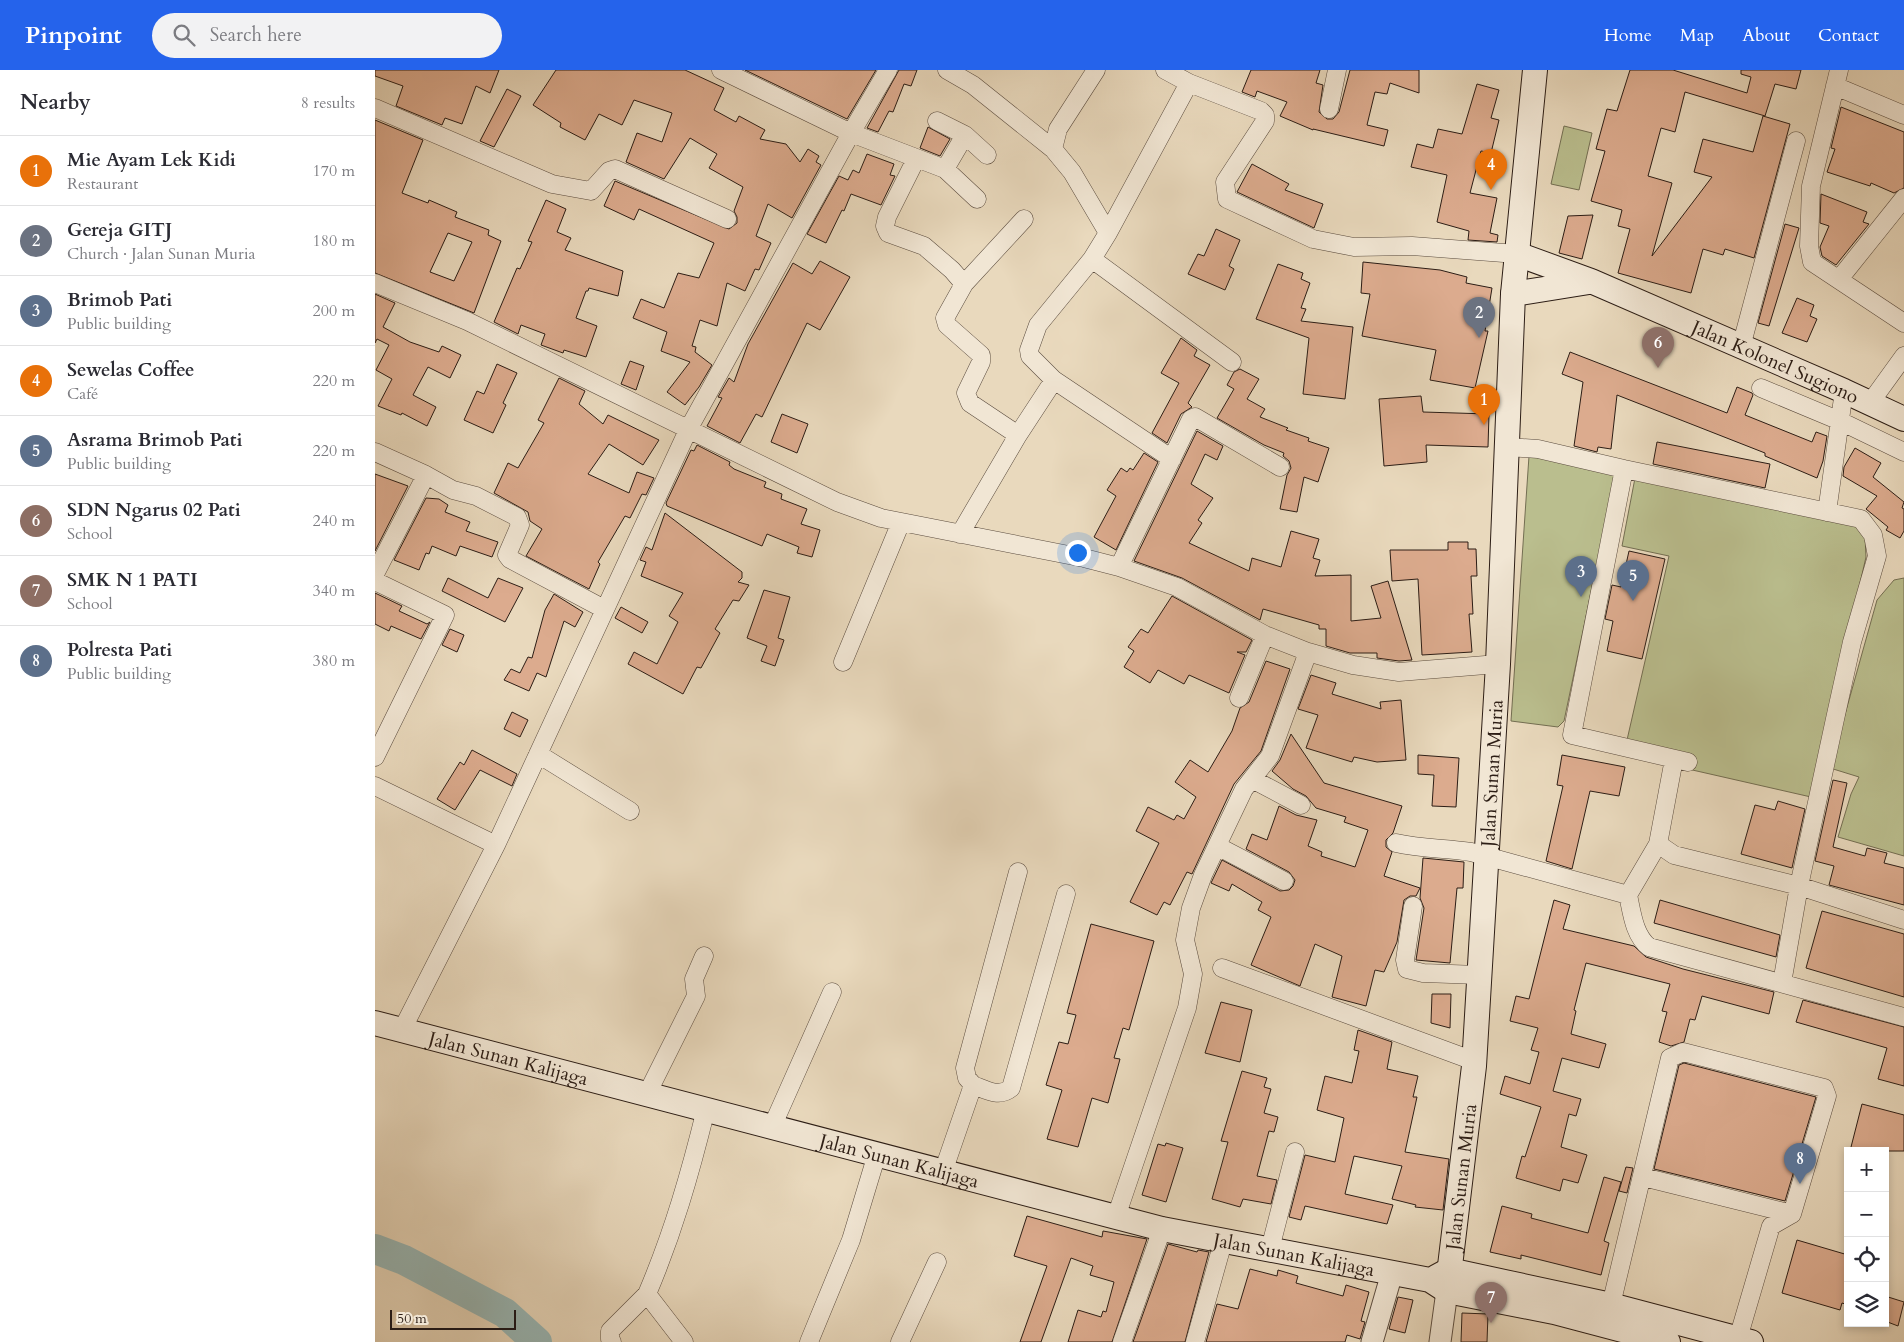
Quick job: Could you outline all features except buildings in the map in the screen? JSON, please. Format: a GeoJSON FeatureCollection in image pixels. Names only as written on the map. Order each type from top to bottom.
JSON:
{"type":"FeatureCollection","features":[{"type":"Feature","properties":{"kind":"main road","name":"Jalan Sunan Muria"},"geometry":{"type":"LineString","coordinates":[[1442,1280],[1474,1061],[1498,664],[1513,294],[1535,70]]}},
{"type":"Feature","properties":{"kind":"main road","name":"Jalan Kolonel Sugiono"},"geometry":{"type":"LineString","coordinates":[[1517,254],[1591,281],[1844,390],[1904,419]]}},
{"type":"Feature","properties":{"kind":"main road"},"geometry":{"type":"LineString","coordinates":[[1513,294],[1591,281]]}},
{"type":"Feature","properties":{"kind":"main road","name":"Jalan Sunan Kalijaga"},"geometry":{"type":"LineString","coordinates":[[375,1023],[1162,1229],[1223,1242],[1612,1312],[1667,1335],[1742,1341]]}},
{"type":"Feature","properties":{"kind":"street"},"geometry":{"type":"LineString","coordinates":[[721,70],[851,133],[945,170],[977,199]]}},
{"type":"Feature","properties":{"kind":"street"},"geometry":{"type":"LineString","coordinates":[[402,1030],[496,845],[689,428],[851,133],[889,70]]}},
{"type":"Feature","properties":{"kind":"street"},"geometry":{"type":"LineString","coordinates":[[947,70],[985,94],[1053,149],[1071,172],[1108,233]]}},
{"type":"Feature","properties":{"kind":"street"},"geometry":{"type":"LineString","coordinates":[[1053,149],[1058,128],[1096,70]]}},
{"type":"Feature","properties":{"kind":"street"},"geometry":{"type":"LineString","coordinates":[[1165,70],[1189,83],[1261,111],[1265,115],[1265,121],[1225,182],[1227,199],[1313,239],[1354,247],[1412,246],[1517,254]]}},
{"type":"Feature","properties":{"kind":"street"},"geometry":{"type":"LineString","coordinates":[[1329,109],[1337,70]]}},
{"type":"Feature","properties":{"kind":"street"},"geometry":{"type":"LineString","coordinates":[[1904,115],[1837,78],[1811,186],[1809,246],[1815,266],[1840,278],[1904,323]]}},
{"type":"Feature","properties":{"kind":"street"},"geometry":{"type":"LineString","coordinates":[[1172,459],[1054,380],[1030,356],[1030,342],[1038,325],[1091,259],[1108,233],[1189,83]]}},
{"type":"Feature","properties":{"kind":"street"},"geometry":{"type":"LineString","coordinates":[[375,108],[552,184],[591,191],[609,171],[615,169],[727,219]]}},
{"type":"Feature","properties":{"kind":"street"},"geometry":{"type":"LineString","coordinates":[[937,121],[965,134],[987,155]]}},
{"type":"Feature","properties":{"kind":"street"},"geometry":{"type":"LineString","coordinates":[[945,170],[965,134]]}},
{"type":"Feature","properties":{"kind":"street"},"geometry":{"type":"LineString","coordinates":[[1741,347],[1797,141]]}},
{"type":"Feature","properties":{"kind":"street"},"geometry":{"type":"LineString","coordinates":[[916,159],[887,217],[885,226],[888,233],[924,246],[952,270],[964,284]]}},
{"type":"Feature","properties":{"kind":"street"},"geometry":{"type":"LineString","coordinates":[[1840,278],[1904,198]]}},
{"type":"Feature","properties":{"kind":"street"},"geometry":{"type":"LineString","coordinates":[[1018,435],[970,403],[967,393],[981,362],[981,355],[947,325],[945,318],[964,284],[1024,219]]}},
{"type":"Feature","properties":{"kind":"street"},"geometry":{"type":"LineString","coordinates":[[1091,259],[1232,362]]}},
{"type":"Feature","properties":{"kind":"street"},"geometry":{"type":"LineString","coordinates":[[375,283],[467,321],[837,502],[881,518],[1084,558],[1119,567],[1177,586],[1265,635],[1308,652],[1353,665],[1399,672],[1498,664]]}},
{"type":"Feature","properties":{"kind":"street"},"geometry":{"type":"LineString","coordinates":[[1870,403],[1904,356]]}},
{"type":"Feature","properties":{"kind":"street"},"geometry":{"type":"LineString","coordinates":[[960,534],[1018,435],[1054,380]]}},
{"type":"Feature","properties":{"kind":"street"},"geometry":{"type":"LineString","coordinates":[[1761,388],[1839,421],[1904,452]]}},
{"type":"Feature","properties":{"kind":"street"},"geometry":{"type":"LineString","coordinates":[[1827,512],[1844,390]]}},
{"type":"Feature","properties":{"kind":"street"},"geometry":{"type":"LineString","coordinates":[[1119,567],[1148,504],[1191,419],[1195,416],[1280,467]]}},
{"type":"Feature","properties":{"kind":"street"},"geometry":{"type":"LineString","coordinates":[[1507,447],[1538,449],[1861,519],[1873,535],[1877,556],[1852,642],[1799,886],[1782,983]]}},
{"type":"Feature","properties":{"kind":"street"},"geometry":{"type":"LineString","coordinates":[[375,452],[426,475],[453,490],[476,496],[517,517],[520,525],[507,555],[510,559],[604,609]]}},
{"type":"Feature","properties":{"kind":"street"},"geometry":{"type":"LineString","coordinates":[[1624,468],[1572,735],[1681,760],[1658,844],[1628,895],[1641,941],[1649,947],[1904,1017]]}},
{"type":"Feature","properties":{"kind":"street"},"geometry":{"type":"LineString","coordinates":[[375,574],[426,475]]}},
{"type":"Feature","properties":{"kind":"street"},"geometry":{"type":"LineString","coordinates":[[843,662],[901,522]]}},
{"type":"Feature","properties":{"kind":"street"},"geometry":{"type":"LineString","coordinates":[[375,581],[445,615],[375,757]]}},
{"type":"Feature","properties":{"kind":"street"},"geometry":{"type":"LineString","coordinates":[[1239,698],[1265,635]]}},
{"type":"Feature","properties":{"kind":"street"},"geometry":{"type":"LineString","coordinates":[[1116,1217],[1187,1008],[1193,974],[1185,940],[1187,923],[1203,875],[1244,789],[1270,756],[1308,652]]}},
{"type":"Feature","properties":{"kind":"street"},"geometry":{"type":"LineString","coordinates":[[538,754],[630,811]]}},
{"type":"Feature","properties":{"kind":"street"},"geometry":{"type":"LineString","coordinates":[[1252,780],[1301,805]]}},
{"type":"Feature","properties":{"kind":"street"},"geometry":{"type":"LineString","coordinates":[[375,786],[496,845]]}},
{"type":"Feature","properties":{"kind":"street"},"geometry":{"type":"LineString","coordinates":[[1396,843],[1416,848],[1445,848],[1487,857],[1628,895]]}},
{"type":"Feature","properties":{"kind":"street"},"geometry":{"type":"LineString","coordinates":[[1658,844],[1674,855],[1799,886],[1904,920]]}},
{"type":"Feature","properties":{"kind":"street"},"geometry":{"type":"LineString","coordinates":[[1217,846],[1284,882]]}},
{"type":"Feature","properties":{"kind":"street"},"geometry":{"type":"LineString","coordinates":[[1018,872],[965,1068],[967,1078],[973,1085],[999,1094],[1006,1093],[1011,1088],[1066,894]]}},
{"type":"Feature","properties":{"kind":"street"},"geometry":{"type":"LineString","coordinates":[[1413,906],[1405,960],[1407,969],[1423,973],[1479,975]]}},
{"type":"Feature","properties":{"kind":"street"},"geometry":{"type":"LineString","coordinates":[[647,1094],[696,996],[694,979],[703,956]]}},
{"type":"Feature","properties":{"kind":"street"},"geometry":{"type":"LineString","coordinates":[[1222,968],[1474,1061]]}},
{"type":"Feature","properties":{"kind":"street"},"geometry":{"type":"LineString","coordinates":[[772,1127],[832,992]]}},
{"type":"Feature","properties":{"kind":"street"},"geometry":{"type":"LineString","coordinates":[[1612,1312],[1670,1058],[1683,1052],[1824,1088],[1827,1096],[1792,1214],[1771,1226],[1742,1341]]}},
{"type":"Feature","properties":{"kind":"street"},"geometry":{"type":"LineString","coordinates":[[943,1172],[973,1085]]}},
{"type":"Feature","properties":{"kind":"street"},"geometry":{"type":"LineString","coordinates":[[612,1342],[610,1331],[647,1294],[668,1245],[694,1158],[706,1109]]}},
{"type":"Feature","properties":{"kind":"street"},"geometry":{"type":"LineString","coordinates":[[1270,1249],[1295,1152]]}},
{"type":"Feature","properties":{"kind":"street"},"geometry":{"type":"LineString","coordinates":[[809,1342],[851,1240],[877,1154]]}},
{"type":"Feature","properties":{"kind":"street"},"geometry":{"type":"LineString","coordinates":[[1643,1176],[1792,1214]]}},
{"type":"Feature","properties":{"kind":"street"},"geometry":{"type":"LineString","coordinates":[[1122,1342],[1162,1229]]}},
{"type":"Feature","properties":{"kind":"street"},"geometry":{"type":"LineString","coordinates":[[1195,1342],[1223,1242]]}},
{"type":"Feature","properties":{"kind":"street"},"geometry":{"type":"LineString","coordinates":[[900,1342],[937,1262]]}},
{"type":"Feature","properties":{"kind":"street"},"geometry":{"type":"LineString","coordinates":[[1372,1342],[1392,1273]]}},
{"type":"Feature","properties":{"kind":"street"},"geometry":{"type":"LineString","coordinates":[[1440,1342],[1442,1280]]}},
{"type":"Feature","properties":{"kind":"street"},"geometry":{"type":"LineString","coordinates":[[647,1294],[684,1342]]}},
{"type":"Feature","properties":{"kind":"green space"},"geometry":{"type":"Polygon","coordinates":[[[1564,126],[1592,133],[1579,190],[1551,184],[1564,126]]]}},
{"type":"Feature","properties":{"kind":"green space"},"geometry":{"type":"Polygon","coordinates":[[[1529,456],[1616,473],[1564,721],[1558,727],[1511,721],[1529,456]]]}},
{"type":"Feature","properties":{"kind":"green space"},"geometry":{"type":"Polygon","coordinates":[[[1635,478],[1855,525],[1865,537],[1866,557],[1811,797],[1688,769],[1627,740],[1669,556],[1622,546],[1635,478]]]}},
{"type":"Feature","properties":{"kind":"green space"},"geometry":{"type":"Polygon","coordinates":[[[1904,578],[1904,856],[1838,837],[1851,794],[1859,777],[1830,768],[1877,600],[1894,580],[1904,578]]]}},
{"type":"Feature","properties":{"kind":"waterway"},"geometry":{"type":"LineString","coordinates":[[375,1249],[404,1260],[505,1313],[537,1342]]}},
{"type":"Feature","properties":{"kind":"place","name":"Sewelas Coffee"},"geometry":{"type":"Point","coordinates":[1491,190]}},
{"type":"Feature","properties":{"kind":"place","name":"Gereja GITJ"},"geometry":{"type":"Point","coordinates":[1479,338]}},
{"type":"Feature","properties":{"kind":"place","name":"SDN Ngarus 02 Pati"},"geometry":{"type":"Point","coordinates":[1658,368]}},
{"type":"Feature","properties":{"kind":"place","name":"Mie Ayam Lek Kidi"},"geometry":{"type":"Point","coordinates":[1484,425]}},
{"type":"Feature","properties":{"kind":"place","name":"Brimob Pati"},"geometry":{"type":"Point","coordinates":[1581,597]}},
{"type":"Feature","properties":{"kind":"place","name":"Asrama Brimob Pati"},"geometry":{"type":"Point","coordinates":[1633,601]}},
{"type":"Feature","properties":{"kind":"place","name":"Polresta Pati"},"geometry":{"type":"Point","coordinates":[1800,1184]}},
{"type":"Feature","properties":{"kind":"place","name":"SMK N 1 PATI"},"geometry":{"type":"Point","coordinates":[1491,1323]}}]}
